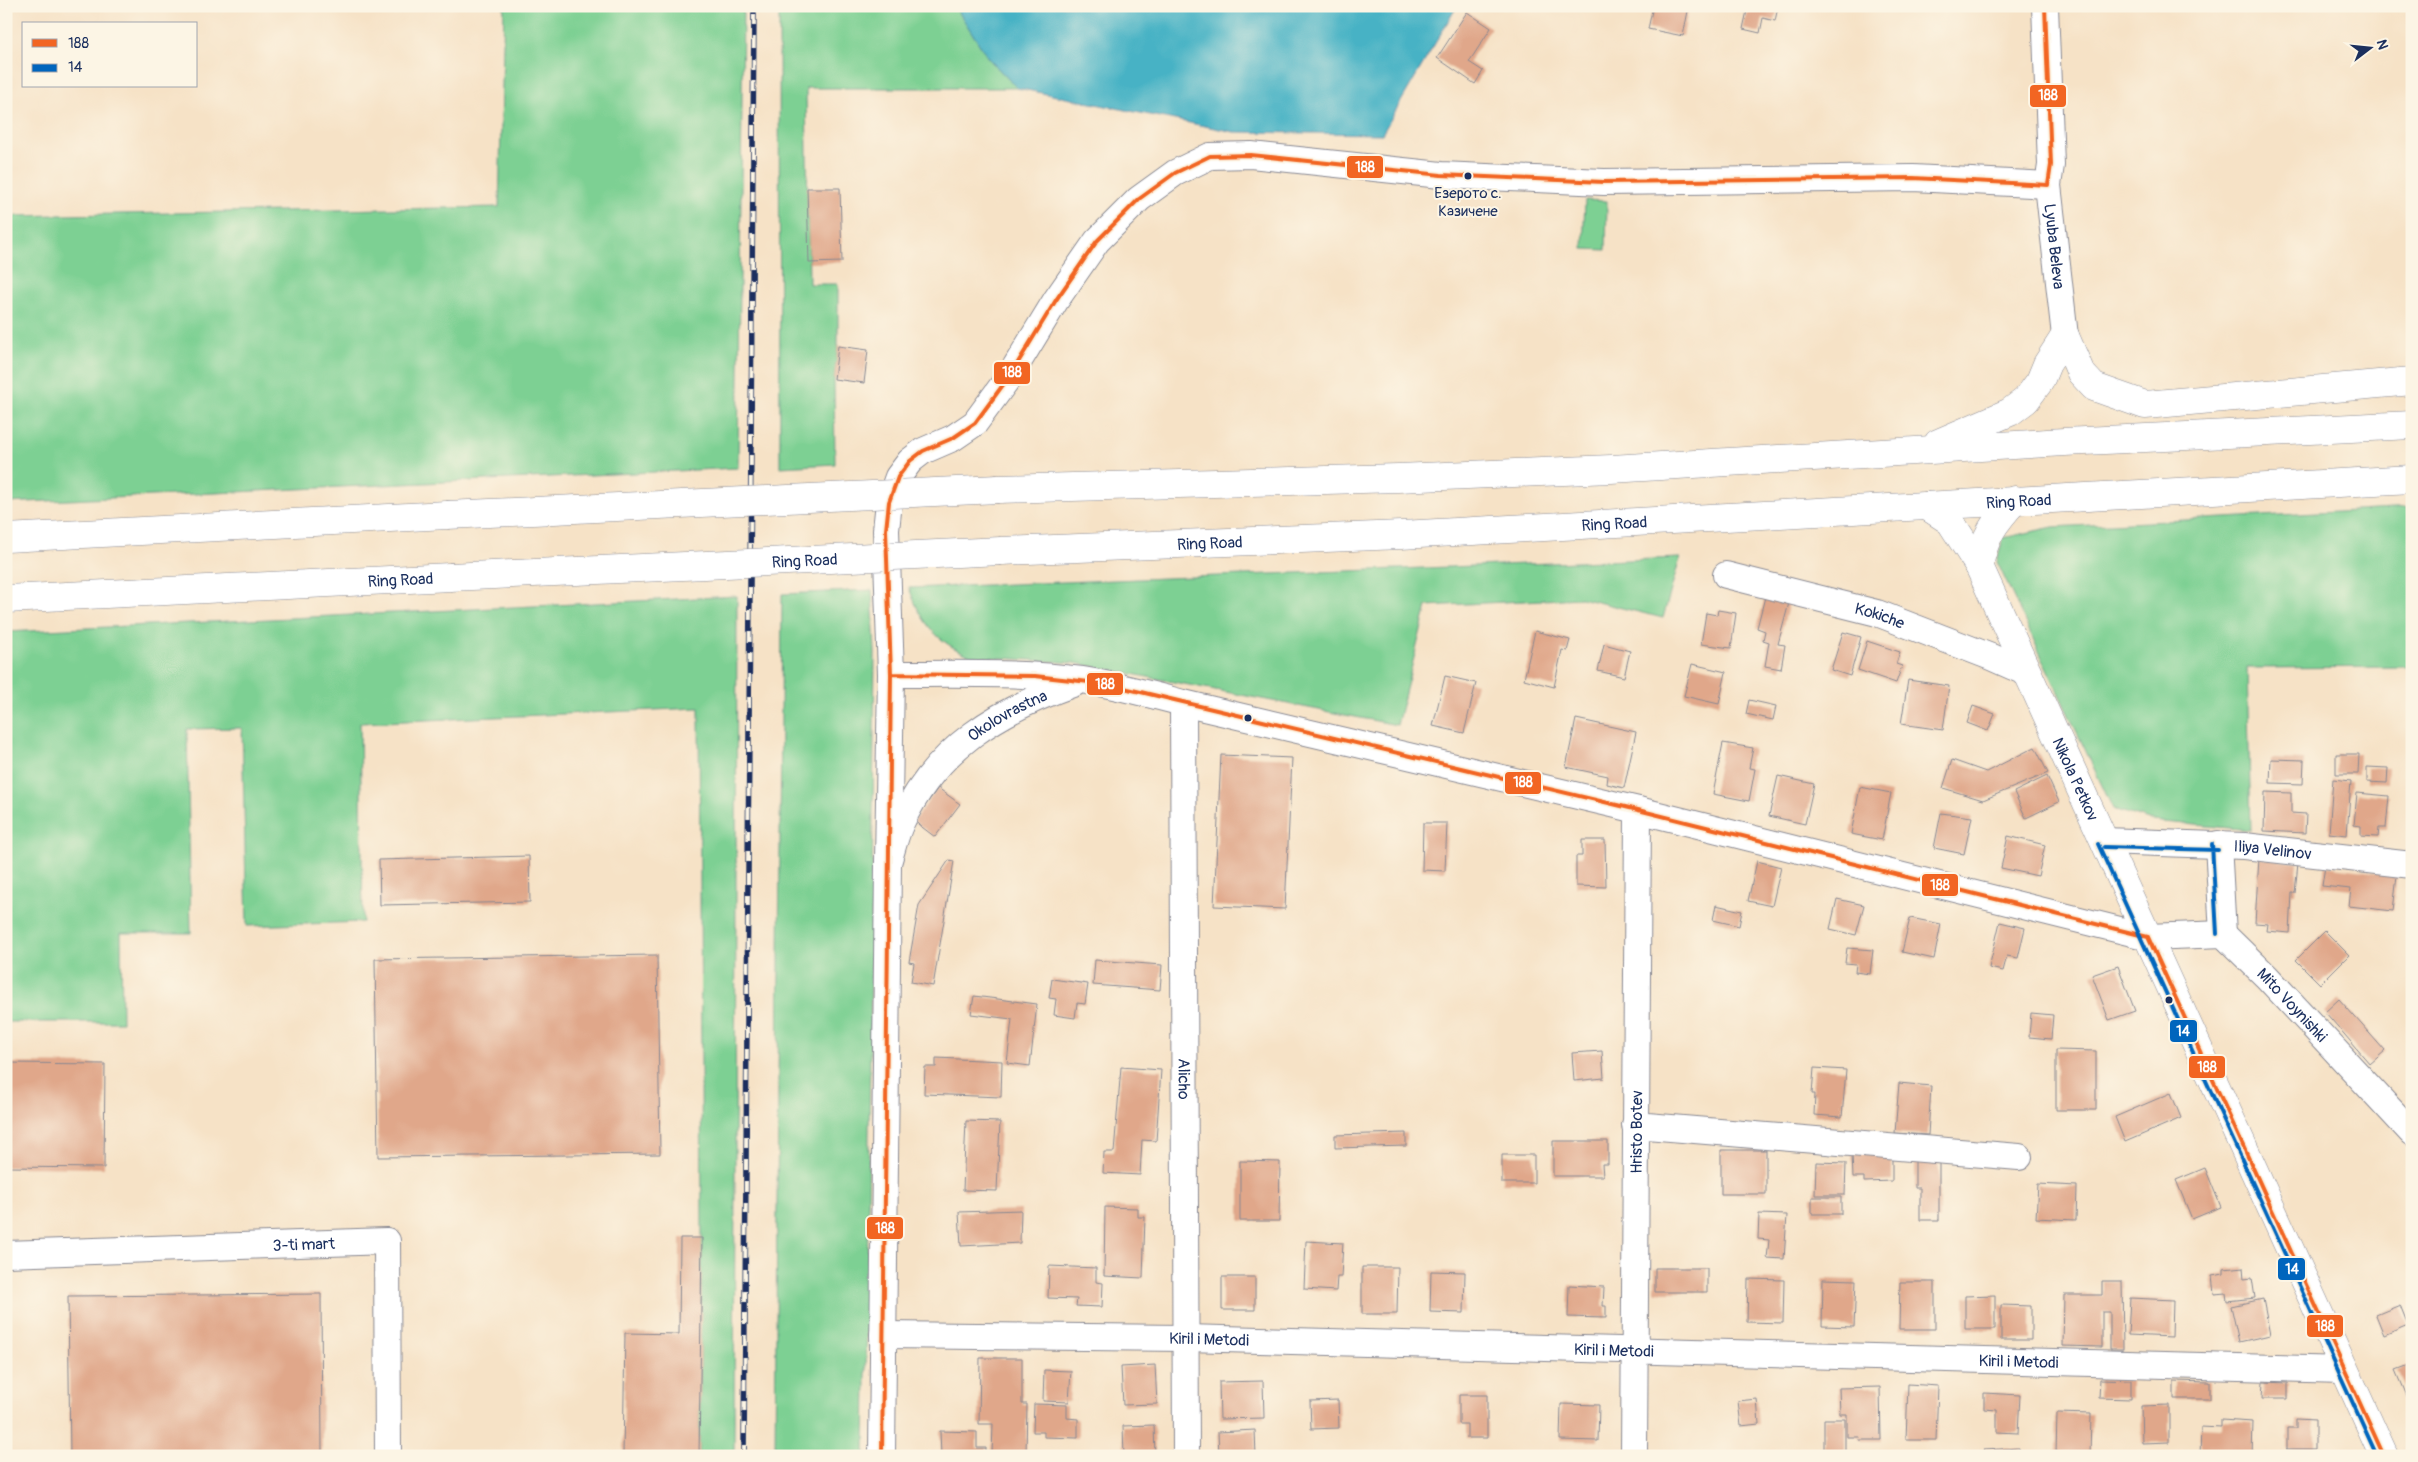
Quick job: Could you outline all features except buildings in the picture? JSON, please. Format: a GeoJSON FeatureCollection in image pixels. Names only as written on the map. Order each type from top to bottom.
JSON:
{"type":"FeatureCollection","features":[{"type":"Feature","properties":{"kind":"main road"},"geometry":{"type":"LineString","coordinates":[[2065,336],[2081,373],[2094,387],[2144,405],[2412,381]]}},
{"type":"Feature","properties":{"kind":"main road"},"geometry":{"type":"LineString","coordinates":[[1920,451],[2010,412],[2026,400],[2040,381],[2047,364],[2065,336]]}},
{"type":"Feature","properties":{"kind":"main road"},"geometry":{"type":"LineString","coordinates":[[6,538],[998,489],[1408,478],[1621,468],[2412,425]]}},
{"type":"Feature","properties":{"kind":"main road","name":"Ring Road"},"geometry":{"type":"LineString","coordinates":[[6,600],[1001,550],[1401,535],[2412,479]]}},
{"type":"Feature","properties":{"kind":"main road"},"geometry":{"type":"LineString","coordinates":[[1979,566],[1983,544],[1992,527],[2015,500]]}},
{"type":"Feature","properties":{"kind":"main road","name":"Nikola Petkov"},"geometry":{"type":"LineString","coordinates":[[1927,506],[1950,521],[1979,566],[2384,1456]]}},
{"type":"Feature","properties":{"kind":"street","name":"Lyuba Beleva"},"geometry":{"type":"LineString","coordinates":[[2045,6],[2050,165],[2048,185],[2065,336]]}},
{"type":"Feature","properties":{"kind":"street"},"geometry":{"type":"LineString","coordinates":[[888,863],[891,674],[886,530],[889,502],[898,477],[910,461],[923,451],[953,438],[975,423],[1011,374],[1056,300],[1097,241],[1139,199],[1175,173],[1210,156],[1251,155],[1441,175],[1604,182],[1913,178],[2048,185]]}},
{"type":"Feature","properties":{"kind":"street","name":"Kokiche"},"geometry":{"type":"LineString","coordinates":[[1726,575],[1877,613],[1992,657],[2027,673]]}},
{"type":"Feature","properties":{"kind":"street"},"geometry":{"type":"LineString","coordinates":[[891,674],[1029,675],[1083,680],[1129,688],[1182,703],[1638,810],[2148,937],[2223,934],[2218,844]]}},
{"type":"Feature","properties":{"kind":"street","name":"Okolovrastna"},"geometry":{"type":"LineString","coordinates":[[882,1456],[888,863],[901,824],[918,794],[942,762],[968,736],[1000,715],[1034,698],[1083,680]]}},
{"type":"Feature","properties":{"kind":"street","name":"Alicho"},"geometry":{"type":"LineString","coordinates":[[1182,703],[1186,1456]]}},
{"type":"Feature","properties":{"kind":"street","name":"Hristo Botev"},"geometry":{"type":"LineString","coordinates":[[1634,1456],[1638,810]]}},
{"type":"Feature","properties":{"kind":"street","name":"Iliya Velinov"},"geometry":{"type":"LineString","coordinates":[[2104,842],[2218,844],[2412,865]]}},
{"type":"Feature","properties":{"kind":"street","name":"Mito Voynishki"},"geometry":{"type":"LineString","coordinates":[[2223,934],[2267,977],[2412,1133]]}},
{"type":"Feature","properties":{"kind":"street"},"geometry":{"type":"LineString","coordinates":[[1635,1125],[2019,1157]]}},
{"type":"Feature","properties":{"kind":"street","name":"3-ti mart"},"geometry":{"type":"LineString","coordinates":[[6,1254],[387,1241],[388,1456]]}},
{"type":"Feature","properties":{"kind":"street","name":"Kiril i Metodi"},"geometry":{"type":"LineString","coordinates":[[883,1335],[1186,1338],[2344,1370]]}},
{"type":"Feature","properties":{"kind":"green space"},"geometry":{"type":"Polygon","coordinates":[[[504,6],[743,6],[738,468],[6,503],[6,216],[499,207],[504,6]]]}},
{"type":"Feature","properties":{"kind":"green space"},"geometry":{"type":"Polygon","coordinates":[[[779,6],[955,6],[988,58],[1017,88],[806,88],[809,284],[838,284],[838,346],[834,379],[835,464],[780,467],[779,6]]]}},
{"type":"Feature","properties":{"kind":"green space"},"geometry":{"type":"Polygon","coordinates":[[[1585,200],[1607,201],[1606,250],[1583,249],[1585,200]]]}},
{"type":"Feature","properties":{"kind":"green space"},"geometry":{"type":"Polygon","coordinates":[[[2412,508],[2412,667],[2247,668],[2251,830],[2152,821],[2113,809],[1997,562],[2003,538],[2053,527],[2412,508]]]}},
{"type":"Feature","properties":{"kind":"green space"},"geometry":{"type":"Polygon","coordinates":[[[1680,558],[1663,618],[1581,598],[1427,606],[1397,725],[1075,663],[971,656],[939,638],[919,611],[909,588],[1680,558]]]}},
{"type":"Feature","properties":{"kind":"green space"},"geometry":{"type":"Polygon","coordinates":[[[872,590],[875,652],[865,1456],[775,1456],[782,594],[872,590]]]}},
{"type":"Feature","properties":{"kind":"green space"},"geometry":{"type":"Polygon","coordinates":[[[737,596],[734,1456],[699,1456],[702,1238],[699,708],[360,723],[363,922],[247,926],[242,728],[187,729],[191,933],[121,933],[122,1022],[6,1022],[6,632],[737,596]]]}},
{"type":"Feature","properties":{"kind":"water"},"geometry":{"type":"Polygon","coordinates":[[[955,6],[1457,6],[1382,134],[1234,132],[1017,88],[988,58],[955,6]]]}},
{"type":"Feature","properties":{"kind":"railway"},"geometry":{"type":"LineString","coordinates":[[744,1456],[754,6]]}},
{"type":"Feature","properties":{"kind":"transit line","name":"188"},"geometry":{"type":"LineString","coordinates":[[2045,6],[2051,165],[2048,185]]}},
{"type":"Feature","properties":{"kind":"transit line","name":"188"},"geometry":{"type":"LineString","coordinates":[[882,1456],[891,674],[886,530],[889,502],[898,477],[910,461],[923,451],[953,438],[975,423],[1011,374],[1056,300],[1097,241],[1139,199],[1175,173],[1210,156],[1251,155],[1441,175],[1604,182],[1913,178],[2048,185]]}},
{"type":"Feature","properties":{"kind":"transit line","name":"188"},"geometry":{"type":"LineString","coordinates":[[891,674],[1035,676],[1107,684],[1638,810],[2148,937]]}},
{"type":"Feature","properties":{"kind":"transit line","name":"14"},"geometry":{"type":"LineString","coordinates":[[2098,844],[2377,1456]]}},
{"type":"Feature","properties":{"kind":"transit line","name":"14"},"geometry":{"type":"LineString","coordinates":[[2212,844],[2217,934]]}},
{"type":"Feature","properties":{"kind":"transit line","name":"14"},"geometry":{"type":"LineString","coordinates":[[2104,847],[2218,850]]}},
{"type":"Feature","properties":{"kind":"transit line","name":"188"},"geometry":{"type":"LineString","coordinates":[[2148,937],[2384,1456]]}},
{"type":"Feature","properties":{"kind":"place","name":"Езерото с. Казичене"},"geometry":{"type":"Point","coordinates":[1468,176]}}]}
